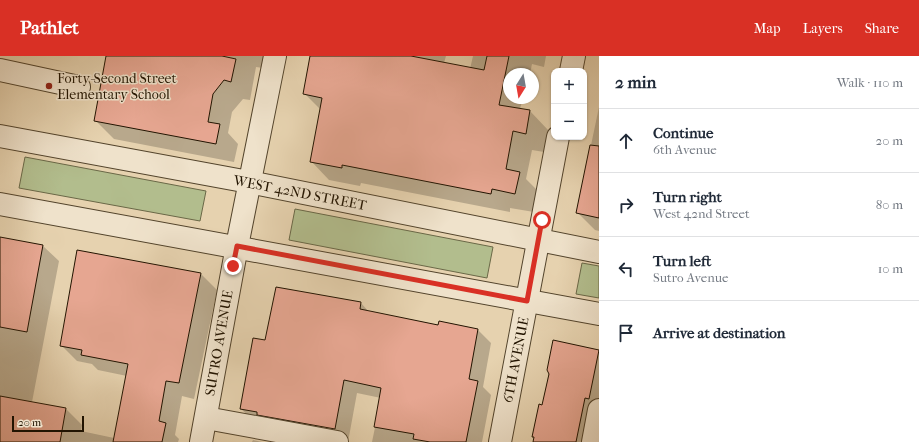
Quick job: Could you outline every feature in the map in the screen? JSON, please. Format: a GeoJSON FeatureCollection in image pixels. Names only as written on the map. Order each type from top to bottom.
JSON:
{"type":"FeatureCollection","features":[{"type":"Feature","properties":{"kind":"street","name":"SUTRO AVENUE"},"geometry":{"type":"LineString","coordinates":[[201,442],[249,182],[275,56]]}},
{"type":"Feature","properties":{"kind":"street"},"geometry":{"type":"LineString","coordinates":[[572,68],[574,56]]}},
{"type":"Feature","properties":{"kind":"street"},"geometry":{"type":"LineString","coordinates":[[0,70],[79,87]]}},
{"type":"Feature","properties":{"kind":"street","name":"WEST 42ND STREET"},"geometry":{"type":"LineString","coordinates":[[0,136],[249,182],[599,252]]}},
{"type":"Feature","properties":{"kind":"street","name":"6TH AVENUE"},"geometry":{"type":"LineString","coordinates":[[500,442],[557,140]]}},
{"type":"Feature","properties":{"kind":"street"},"geometry":{"type":"LineString","coordinates":[[0,204],[237,246],[599,314]]}},
{"type":"Feature","properties":{"kind":"street"},"geometry":{"type":"LineString","coordinates":[[593,442],[599,410]]}},
{"type":"Feature","properties":{"kind":"street"},"geometry":{"type":"LineString","coordinates":[[206,418],[337,442]]}},
{"type":"Feature","properties":{"kind":"green space"},"geometry":{"type":"Polygon","coordinates":[[[25,157],[206,191],[200,221],[19,188],[25,157]]]}},
{"type":"Feature","properties":{"kind":"green space"},"geometry":{"type":"Polygon","coordinates":[[[295,209],[493,247],[487,278],[289,240],[295,209]]]}},
{"type":"Feature","properties":{"kind":"green space"},"geometry":{"type":"Polygon","coordinates":[[[582,263],[599,266],[599,298],[576,294],[582,263]]]}},
{"type":"Feature","properties":{"kind":"building"},"geometry":{"type":"Polygon","coordinates":[[[106,56],[222,56],[236,59],[231,82],[224,80],[213,94],[208,122],[220,124],[216,144],[94,121],[106,56]]]}},
{"type":"Feature","properties":{"kind":"building"},"geometry":{"type":"Polygon","coordinates":[[[310,56],[411,56],[484,70],[487,56],[509,56],[507,68],[503,68],[503,85],[499,105],[530,110],[526,134],[513,131],[506,169],[520,172],[515,194],[492,189],[491,194],[342,165],[342,168],[310,162],[322,98],[303,94],[310,56]]]}},
{"type":"Feature","properties":{"kind":"building"},"geometry":{"type":"Polygon","coordinates":[[[590,145],[599,146],[599,218],[576,213],[590,145]]]}},
{"type":"Feature","properties":{"kind":"building"},"geometry":{"type":"Polygon","coordinates":[[[0,237],[43,245],[27,332],[0,327],[0,237]]]}},
{"type":"Feature","properties":{"kind":"building"},"geometry":{"type":"Polygon","coordinates":[[[77,250],[201,273],[179,383],[166,381],[159,421],[166,423],[162,442],[113,442],[128,364],[81,355],[82,350],[60,346],[77,250]]]}},
{"type":"Feature","properties":{"kind":"building"},"geometry":{"type":"Polygon","coordinates":[[[276,287],[361,302],[360,309],[438,325],[439,321],[478,329],[469,379],[478,381],[466,442],[430,442],[413,439],[414,434],[374,427],[381,388],[344,380],[335,429],[257,415],[257,412],[240,409],[253,338],[265,340],[276,287]]]}},
{"type":"Feature","properties":{"kind":"building"},"geometry":{"type":"Polygon","coordinates":[[[553,340],[599,350],[589,399],[585,398],[576,442],[533,442],[534,437],[532,437],[539,404],[542,405],[549,374],[547,370],[553,340]]]}},
{"type":"Feature","properties":{"kind":"building"},"geometry":{"type":"Polygon","coordinates":[[[0,396],[66,408],[60,442],[0,442],[0,396]]]}},
{"type":"Feature","properties":{"kind":"place","name":"Forty-Second Street Elementary School"},"geometry":{"type":"Point","coordinates":[49,86]}},
{"type":"Feature","properties":{"kind":"route"},"geometry":{"type":"LineString","coordinates":[[233,266],[237,246],[527,301],[542,220]]}}]}
